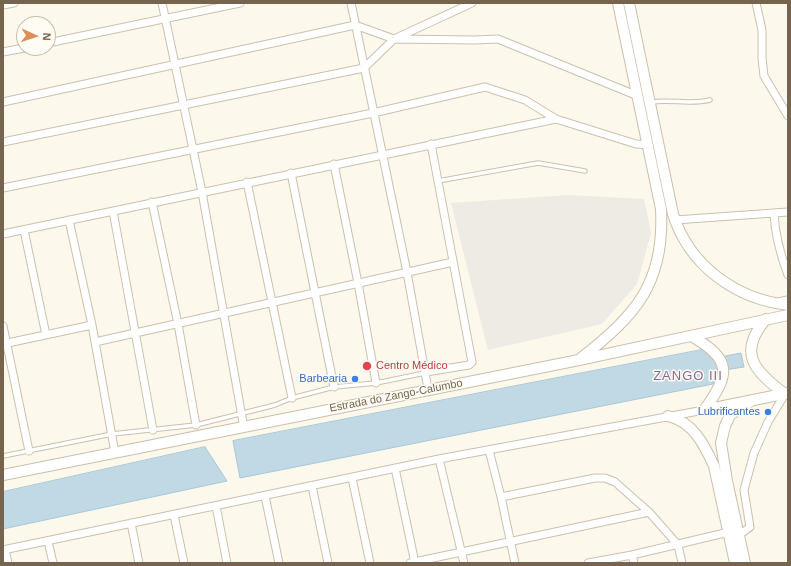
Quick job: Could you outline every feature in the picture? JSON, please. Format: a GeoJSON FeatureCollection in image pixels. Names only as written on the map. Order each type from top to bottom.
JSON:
{"type":"FeatureCollection","features":[{"type":"Feature","properties":{"kind":"street"},"geometry":{"type":"LineString","coordinates":[[3,5],[14,3]]}},
{"type":"Feature","properties":{"kind":"street"},"geometry":{"type":"LineString","coordinates":[[162,3],[202,192],[244,428]]}},
{"type":"Feature","properties":{"kind":"street"},"geometry":{"type":"LineString","coordinates":[[56,41],[240,3]]}},
{"type":"Feature","properties":{"kind":"street"},"geometry":{"type":"LineString","coordinates":[[351,3],[426,372],[428,390]]}},
{"type":"Feature","properties":{"kind":"street"},"geometry":{"type":"LineString","coordinates":[[3,142],[364,68],[394,39],[472,3]]}},
{"type":"Feature","properties":{"kind":"street"},"geometry":{"type":"LineString","coordinates":[[579,360],[608,337],[635,308],[648,286],[656,265],[662,229],[661,209],[649,146],[618,3]]}},
{"type":"Feature","properties":{"kind":"street"},"geometry":{"type":"LineString","coordinates":[[629,3],[675,220],[687,246],[708,271],[730,287],[769,302],[788,305]]}},
{"type":"Feature","properties":{"kind":"street"},"geometry":{"type":"LineString","coordinates":[[756,3],[762,30],[762,58],[764,76],[788,116]]}},
{"type":"Feature","properties":{"kind":"street"},"geometry":{"type":"LineString","coordinates":[[3,102],[355,25],[394,39],[498,39],[638,96]]}},
{"type":"Feature","properties":{"kind":"street"},"geometry":{"type":"LineString","coordinates":[[3,52],[16,50]]}},
{"type":"Feature","properties":{"kind":"street"},"geometry":{"type":"LineString","coordinates":[[3,188],[373,113],[489,87],[525,100],[556,119],[636,144],[649,146]]}},
{"type":"Feature","properties":{"kind":"street"},"geometry":{"type":"LineString","coordinates":[[3,234],[247,182],[556,119]]}},
{"type":"Feature","properties":{"kind":"street"},"geometry":{"type":"LineString","coordinates":[[426,372],[469,365],[472,362],[431,144]]}},
{"type":"Feature","properties":{"kind":"street"},"geometry":{"type":"LineString","coordinates":[[334,164],[376,383]]}},
{"type":"Feature","properties":{"kind":"street"},"geometry":{"type":"LineString","coordinates":[[291,173],[334,387]]}},
{"type":"Feature","properties":{"kind":"street"},"geometry":{"type":"LineString","coordinates":[[247,182],[292,398]]}},
{"type":"Feature","properties":{"kind":"street"},"geometry":{"type":"LineString","coordinates":[[152,202],[178,324],[196,425]]}},
{"type":"Feature","properties":{"kind":"street"},"geometry":{"type":"LineString","coordinates":[[113,211],[153,430]]}},
{"type":"Feature","properties":{"kind":"street"},"geometry":{"type":"LineString","coordinates":[[675,220],[788,212]]}},
{"type":"Feature","properties":{"kind":"street"},"geometry":{"type":"LineString","coordinates":[[774,213],[775,235],[780,255],[788,275]]}},
{"type":"Feature","properties":{"kind":"street"},"geometry":{"type":"LineString","coordinates":[[69,220],[92,325],[115,453]]}},
{"type":"Feature","properties":{"kind":"street"},"geometry":{"type":"LineString","coordinates":[[24,230],[46,335]]}},
{"type":"Feature","properties":{"kind":"street"},"geometry":{"type":"LineString","coordinates":[[95,342],[453,262]]}},
{"type":"Feature","properties":{"kind":"street","name":"Estrada do Zango-Calumbo"},"geometry":{"type":"LineString","coordinates":[[3,475],[579,360],[788,314]]}},
{"type":"Feature","properties":{"kind":"street"},"geometry":{"type":"LineString","coordinates":[[766,319],[751,341],[751,354],[755,367],[766,380],[786,394]]}},
{"type":"Feature","properties":{"kind":"street"},"geometry":{"type":"LineString","coordinates":[[5,344],[92,325]]}},
{"type":"Feature","properties":{"kind":"street"},"geometry":{"type":"LineString","coordinates":[[3,326],[5,344],[29,451]]}},
{"type":"Feature","properties":{"kind":"street"},"geometry":{"type":"LineString","coordinates":[[691,336],[710,347],[717,354],[724,372],[721,386],[704,410]]}},
{"type":"Feature","properties":{"kind":"street"},"geometry":{"type":"LineString","coordinates":[[721,386],[728,405]]}},
{"type":"Feature","properties":{"kind":"street"},"geometry":{"type":"LineString","coordinates":[[8,563],[4,550],[395,468],[786,394]]}},
{"type":"Feature","properties":{"kind":"street"},"geometry":{"type":"LineString","coordinates":[[739,535],[750,527],[744,490],[754,453],[768,422],[786,394]]}},
{"type":"Feature","properties":{"kind":"street"},"geometry":{"type":"LineString","coordinates":[[745,563],[727,481],[721,443],[725,426],[730,416],[751,401]]}},
{"type":"Feature","properties":{"kind":"street"},"geometry":{"type":"LineString","coordinates":[[668,416],[679,419],[687,424],[707,452],[714,466],[735,563]]}},
{"type":"Feature","properties":{"kind":"street"},"geometry":{"type":"LineString","coordinates":[[489,450],[511,541],[514,563]]}},
{"type":"Feature","properties":{"kind":"street"},"geometry":{"type":"LineString","coordinates":[[439,460],[464,563]]}},
{"type":"Feature","properties":{"kind":"street"},"geometry":{"type":"LineString","coordinates":[[395,468],[413,563],[649,512]]}},
{"type":"Feature","properties":{"kind":"street"},"geometry":{"type":"LineString","coordinates":[[352,478],[370,563]]}},
{"type":"Feature","properties":{"kind":"street"},"geometry":{"type":"LineString","coordinates":[[501,497],[595,478],[605,478],[616,482],[649,512],[678,545],[682,563]]}},
{"type":"Feature","properties":{"kind":"street"},"geometry":{"type":"LineString","coordinates":[[312,486],[328,563]]}},
{"type":"Feature","properties":{"kind":"street"},"geometry":{"type":"LineString","coordinates":[[265,496],[279,563]]}},
{"type":"Feature","properties":{"kind":"street"},"geometry":{"type":"LineString","coordinates":[[216,506],[228,563]]}},
{"type":"Feature","properties":{"kind":"street"},"geometry":{"type":"LineString","coordinates":[[174,515],[184,563]]}},
{"type":"Feature","properties":{"kind":"street"},"geometry":{"type":"LineString","coordinates":[[131,523],[139,563]]}},
{"type":"Feature","properties":{"kind":"street"},"geometry":{"type":"LineString","coordinates":[[588,563],[678,545],[729,532]]}},
{"type":"Feature","properties":{"kind":"street"},"geometry":{"type":"LineString","coordinates":[[48,541],[53,563]]}},
{"type":"Feature","properties":{"kind":"street"},"geometry":{"type":"LineString","coordinates":[[632,555],[634,563]]}},
{"type":"Feature","properties":{"kind":"lane"},"geometry":{"type":"LineString","coordinates":[[650,102],[666,100],[698,103],[710,100]]}},
{"type":"Feature","properties":{"kind":"lane"},"geometry":{"type":"LineString","coordinates":[[437,181],[538,163],[585,171]]}},
{"type":"Feature","properties":{"kind":"lane"},"geometry":{"type":"LineString","coordinates":[[769,302],[788,298]]}},
{"type":"Feature","properties":{"kind":"lane"},"geometry":{"type":"LineString","coordinates":[[3,456],[112,434],[196,425],[275,405],[292,398],[334,387],[376,383],[426,372]]}},
{"type":"Feature","properties":{"kind":"shaded area"},"geometry":{"type":"Polygon","coordinates":[[[569,195],[644,199],[651,233],[637,284],[602,324],[488,350],[451,203],[569,195]]]}},
{"type":"Feature","properties":{"kind":"water"},"geometry":{"type":"Polygon","coordinates":[[[706,349],[715,358],[741,353],[744,367],[717,371],[713,384],[240,478],[233,441],[706,349]]]}},
{"type":"Feature","properties":{"kind":"water"},"geometry":{"type":"Polygon","coordinates":[[[205,447],[227,481],[3,529],[3,492],[205,447]]]}},
{"type":"Feature","properties":{"kind":"place","name":"Centro Médico"},"geometry":{"type":"Point","coordinates":[367,366]}},
{"type":"Feature","properties":{"kind":"place","name":"Barbearia"},"geometry":{"type":"Point","coordinates":[355,379]}},
{"type":"Feature","properties":{"kind":"place","name":"Lubrificantes"},"geometry":{"type":"Point","coordinates":[768,412]}},
{"type":"Feature","properties":{"kind":"district","name":"ZANGO III"},"geometry":{"type":"Point","coordinates":[688,376]}}]}
